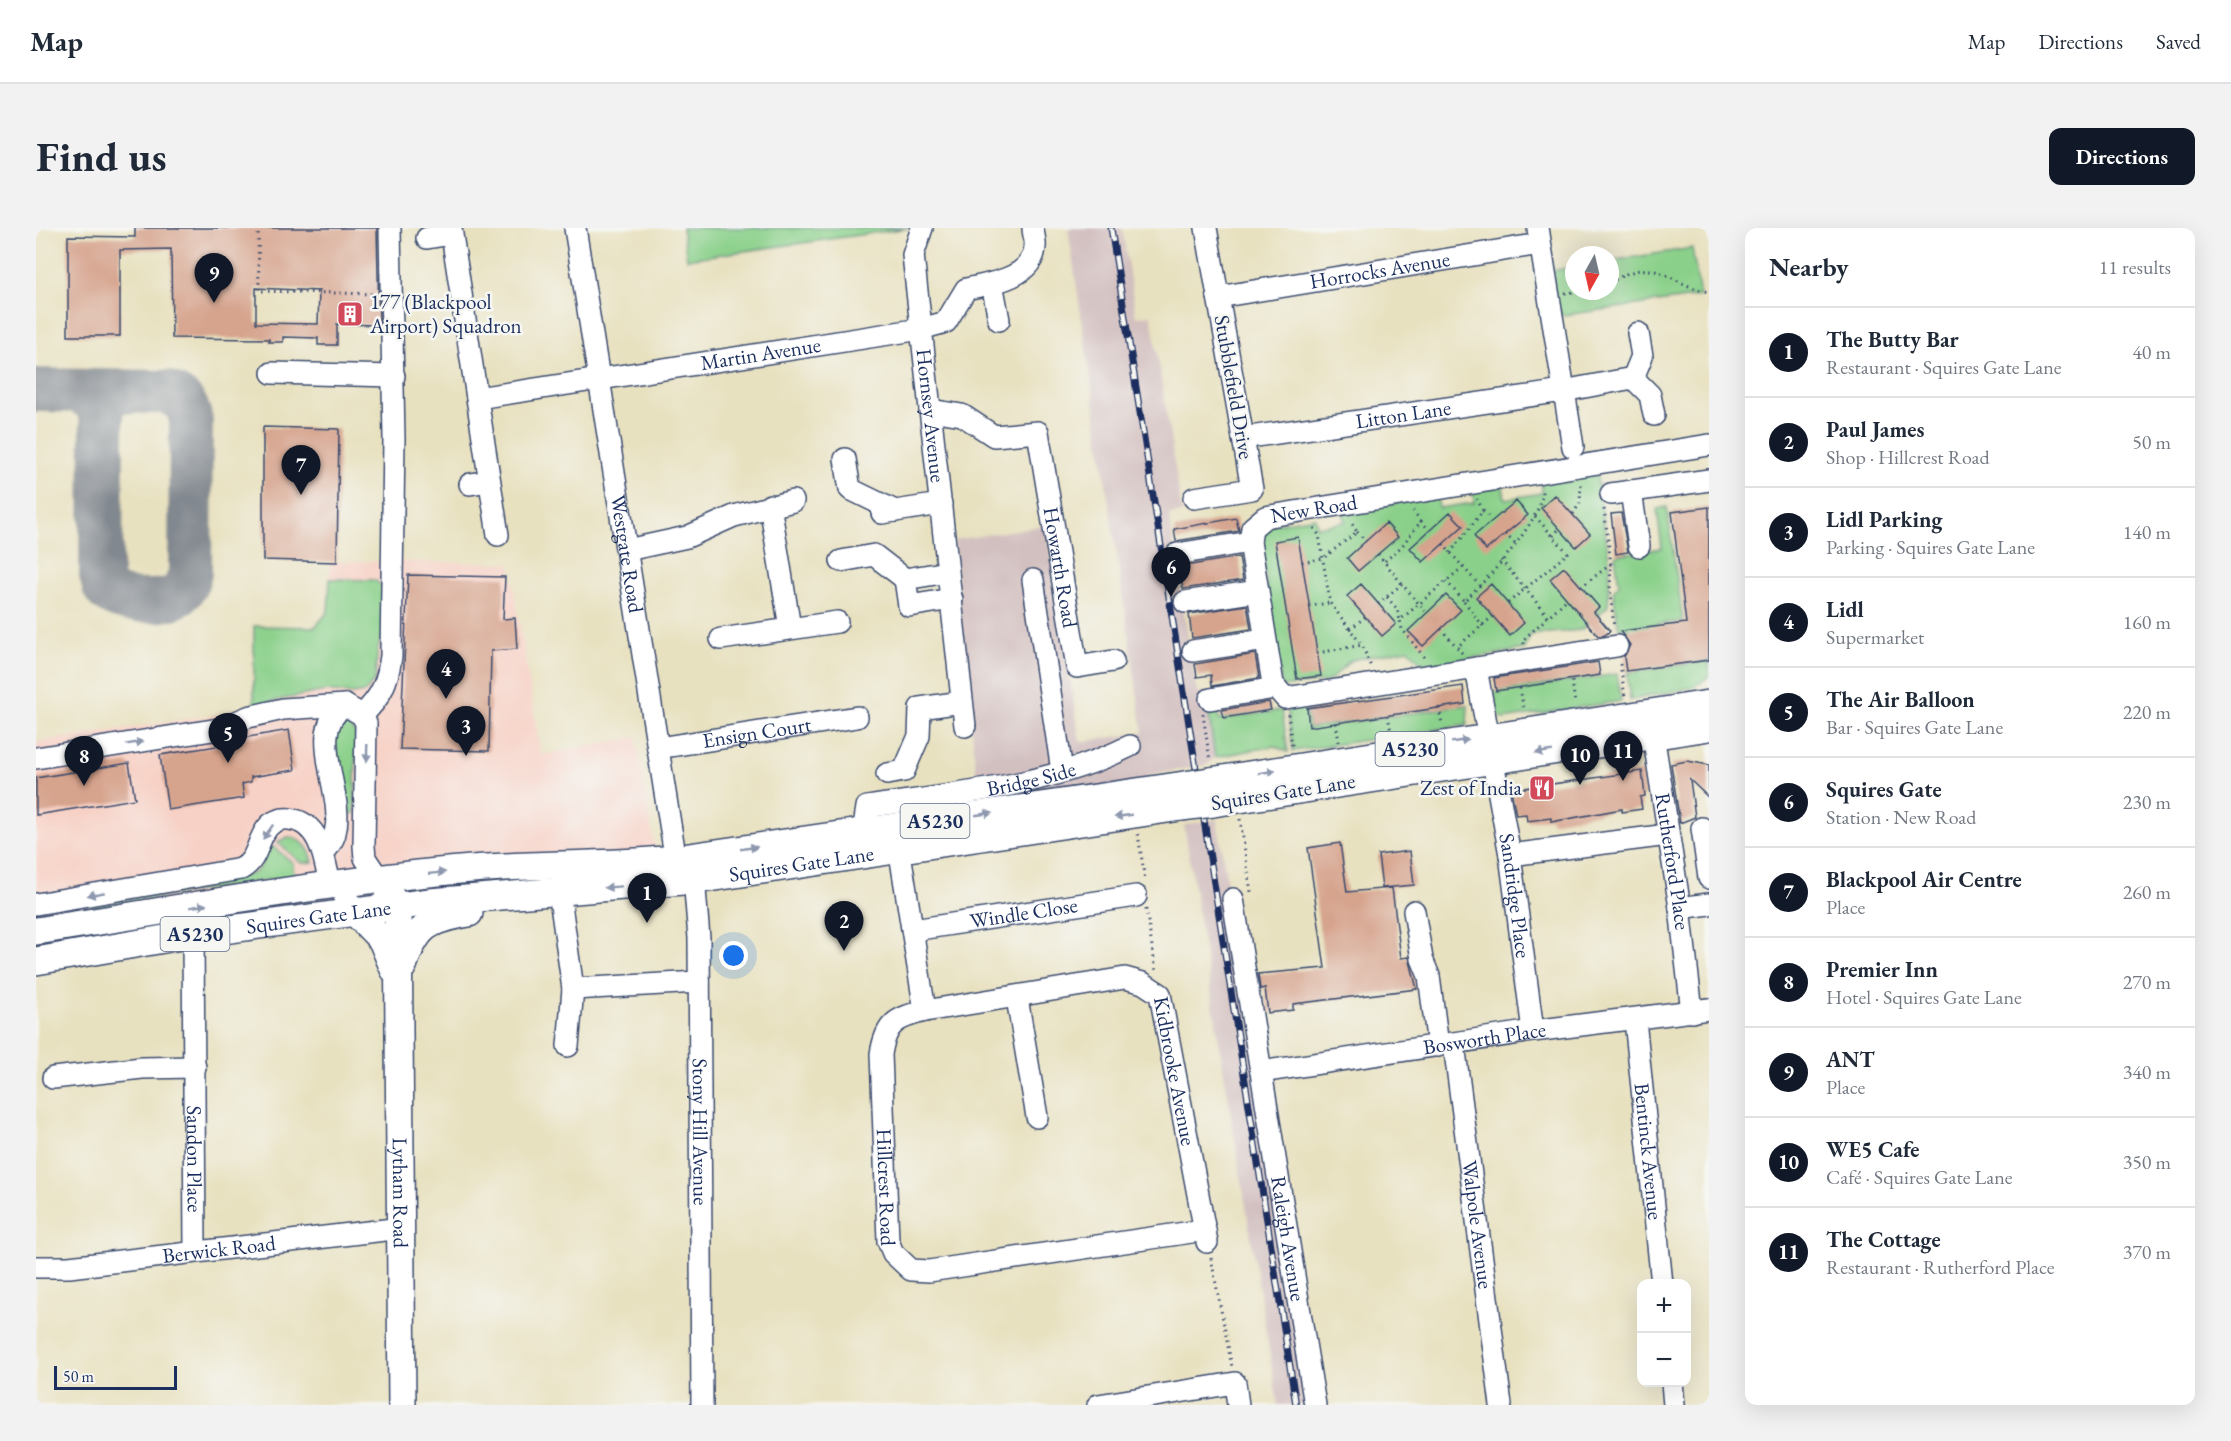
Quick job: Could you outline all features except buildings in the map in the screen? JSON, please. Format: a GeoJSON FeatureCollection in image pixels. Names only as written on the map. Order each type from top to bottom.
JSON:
{"type":"FeatureCollection","features":[{"type":"Feature","properties":{"kind":"main road","name":"Squires Gate Lane"},"geometry":{"type":"LineString","coordinates":[[36,961],[193,934],[354,912],[552,891],[862,842],[1180,797],[1211,782],[1492,748],[1644,721],[1706,715]]}},
{"type":"Feature","properties":{"kind":"main road","name":"Squires Gate Lane"},"geometry":{"type":"LineString","coordinates":[[36,931],[379,879],[473,869],[621,864],[685,869]]}},
{"type":"Feature","properties":{"kind":"main road"},"geometry":{"type":"LineString","coordinates":[[379,879],[398,907]]}},
{"type":"Feature","properties":{"kind":"main road","name":"Lytham Road"},"geometry":{"type":"LineString","coordinates":[[330,886],[382,940],[399,980]]}},
{"type":"Feature","properties":{"kind":"main road"},"geometry":{"type":"LineString","coordinates":[[399,980],[411,944],[426,925],[446,917],[538,902],[552,891]]}},
{"type":"Feature","properties":{"kind":"main road","name":"Lytham Road"},"geometry":{"type":"LineString","coordinates":[[398,907],[402,1405]]}},
{"type":"Feature","properties":{"kind":"street"},"geometry":{"type":"LineString","coordinates":[[324,853],[335,834],[338,816],[329,763],[327,730],[336,711],[354,710],[383,690],[388,677],[391,656],[394,376],[390,228]]}},
{"type":"Feature","properties":{"kind":"street","name":"Westgate Road"},"geometry":{"type":"LineString","coordinates":[[575,228],[658,748],[685,869]]}},
{"type":"Feature","properties":{"kind":"street","name":"Hornsey Avenue"},"geometry":{"type":"LineString","coordinates":[[922,228],[913,255],[965,726]]}},
{"type":"Feature","properties":{"kind":"street","name":"Martin Avenue"},"geometry":{"type":"LineString","coordinates":[[477,398],[921,329],[946,322],[966,289],[1004,281],[1029,264],[1035,248],[1033,228]]}},
{"type":"Feature","properties":{"kind":"street","name":"Stubblefield Drive"},"geometry":{"type":"LineString","coordinates":[[1194,498],[1252,489],[1206,228]]}},
{"type":"Feature","properties":{"kind":"street"},"geometry":{"type":"LineString","coordinates":[[427,238],[451,231],[477,398],[480,482],[498,535]]}},
{"type":"Feature","properties":{"kind":"street"},"geometry":{"type":"LineString","coordinates":[[1539,236],[1563,391],[1576,456]]}},
{"type":"Feature","properties":{"kind":"street","name":"Horrocks Avenue"},"geometry":{"type":"LineString","coordinates":[[1218,297],[1539,236]]}},
{"type":"Feature","properties":{"kind":"street"},"geometry":{"type":"LineString","coordinates":[[992,283],[999,320]]}},
{"type":"Feature","properties":{"kind":"street"},"geometry":{"type":"LineString","coordinates":[[1638,333],[1642,356],[1633,378],[1650,395],[1654,415]]}},
{"type":"Feature","properties":{"kind":"street"},"geometry":{"type":"LineString","coordinates":[[272,374],[394,376]]}},
{"type":"Feature","properties":{"kind":"street","name":"Litton Lane"},"geometry":{"type":"LineString","coordinates":[[1243,438],[1563,391],[1633,378]]}},
{"type":"Feature","properties":{"kind":"street","name":"Howarth Road"},"geometry":{"type":"LineString","coordinates":[[930,410],[962,415],[994,436],[1038,432],[1077,667],[1113,661]]}},
{"type":"Feature","properties":{"kind":"street","name":"New Road"},"geometry":{"type":"LineString","coordinates":[[1275,688],[1250,542],[1252,528],[1258,521],[1345,503],[1541,472],[1576,456],[1653,454],[1709,445]]}},
{"type":"Feature","properties":{"kind":"street"},"geometry":{"type":"LineString","coordinates":[[1653,454],[1658,487]]}},
{"type":"Feature","properties":{"kind":"street","name":"Hornsey Avenue"},"geometry":{"type":"LineString","coordinates":[[845,459],[850,489],[885,512],[941,504]]}},
{"type":"Feature","properties":{"kind":"street"},"geometry":{"type":"LineString","coordinates":[[1639,546],[1615,497],[1658,487],[1709,480]]}},
{"type":"Feature","properties":{"kind":"street"},"geometry":{"type":"LineString","coordinates":[[627,550],[687,537],[734,516],[793,501]]}},
{"type":"Feature","properties":{"kind":"street"},"geometry":{"type":"LineString","coordinates":[[770,505],[790,628]]}},
{"type":"Feature","properties":{"kind":"street"},"geometry":{"type":"LineString","coordinates":[[1177,554],[1250,542]]}},
{"type":"Feature","properties":{"kind":"street"},"geometry":{"type":"LineString","coordinates":[[841,561],[874,555],[905,579],[909,606],[952,600]]}},
{"type":"Feature","properties":{"kind":"street"},"geometry":{"type":"LineString","coordinates":[[905,579],[948,572]]}},
{"type":"Feature","properties":{"kind":"street"},"geometry":{"type":"LineString","coordinates":[[1033,580],[1062,771]]}},
{"type":"Feature","properties":{"kind":"street"},"geometry":{"type":"LineString","coordinates":[[1185,602],[1258,591]]}},
{"type":"Feature","properties":{"kind":"street"},"geometry":{"type":"LineString","coordinates":[[721,639],[837,622]]}},
{"type":"Feature","properties":{"kind":"street"},"geometry":{"type":"LineString","coordinates":[[1193,651],[1265,640]]}},
{"type":"Feature","properties":{"kind":"street"},"geometry":{"type":"LineString","coordinates":[[1206,706],[1275,688],[1281,696],[1290,698],[1617,646]]}},
{"type":"Feature","properties":{"kind":"street"},"geometry":{"type":"LineString","coordinates":[[1471,669],[1492,748]]}},
{"type":"Feature","properties":{"kind":"street"},"geometry":{"type":"LineString","coordinates":[[887,774],[904,771],[919,736],[920,708],[962,702]]}},
{"type":"Feature","properties":{"kind":"street"},"geometry":{"type":"LineString","coordinates":[[36,758],[219,729],[248,717],[283,709],[354,710]]}},
{"type":"Feature","properties":{"kind":"street"},"geometry":{"type":"LineString","coordinates":[[354,710],[368,733],[365,858],[379,879]]}},
{"type":"Feature","properties":{"kind":"street","name":"Ensign Court"},"geometry":{"type":"LineString","coordinates":[[658,748],[857,717]]}},
{"type":"Feature","properties":{"kind":"street","name":"Rutherford Place"},"geometry":{"type":"LineString","coordinates":[[1644,721],[1668,835],[1700,1010]]}},
{"type":"Feature","properties":{"kind":"street","name":"Bridge Side"},"geometry":{"type":"LineString","coordinates":[[862,842],[867,807],[970,792],[1062,771],[1109,757],[1130,746]]}},
{"type":"Feature","properties":{"kind":"street","name":"Sandridge Place"},"geometry":{"type":"LineString","coordinates":[[1492,748],[1510,855],[1533,1031]]}},
{"type":"Feature","properties":{"kind":"street"},"geometry":{"type":"LineString","coordinates":[[36,904],[241,869],[250,864],[258,853],[268,827],[283,818],[296,819],[311,828],[324,853],[330,886]]}},
{"type":"Feature","properties":{"kind":"street"},"geometry":{"type":"LineString","coordinates":[[1702,828],[1709,878]]}},
{"type":"Feature","properties":{"kind":"street"},"geometry":{"type":"LineString","coordinates":[[1510,855],[1668,835]]}},
{"type":"Feature","properties":{"kind":"street"},"geometry":{"type":"LineString","coordinates":[[898,837],[925,1011]]}},
{"type":"Feature","properties":{"kind":"street","name":"Stony Hill Avenue"},"geometry":{"type":"LineString","coordinates":[[685,869],[699,982],[702,1405]]}},
{"type":"Feature","properties":{"kind":"street"},"geometry":{"type":"LineString","coordinates":[[552,891],[573,989],[568,1046]]}},
{"type":"Feature","properties":{"kind":"street","name":"Windle Close"},"geometry":{"type":"LineString","coordinates":[[913,930],[1136,896]]}},
{"type":"Feature","properties":{"kind":"street","name":"Raleigh Avenue"},"geometry":{"type":"LineString","coordinates":[[1233,899],[1315,1405]]}},
{"type":"Feature","properties":{"kind":"street"},"geometry":{"type":"LineString","coordinates":[[1680,908],[1709,904]]}},
{"type":"Feature","properties":{"kind":"street","name":"Walpole Avenue"},"geometry":{"type":"LineString","coordinates":[[1414,911],[1422,959],[1429,976],[1446,1045],[1501,1405]]}},
{"type":"Feature","properties":{"kind":"street","name":"Sandon Place"},"geometry":{"type":"LineString","coordinates":[[193,934],[195,1250]]}},
{"type":"Feature","properties":{"kind":"street","name":"Kidbrooke Avenue"},"geometry":{"type":"LineString","coordinates":[[925,1011],[1017,998],[1125,978],[1143,983],[1160,993],[1206,1236]]}},
{"type":"Feature","properties":{"kind":"street"},"geometry":{"type":"LineString","coordinates":[[573,989],[699,982]]}},
{"type":"Feature","properties":{"kind":"street"},"geometry":{"type":"LineString","coordinates":[[1017,998],[1037,1117]]}},
{"type":"Feature","properties":{"kind":"street","name":"Bosworth Place"},"geometry":{"type":"LineString","coordinates":[[1261,1072],[1533,1031],[1635,1020],[1700,1010]]}},
{"type":"Feature","properties":{"kind":"street","name":"Hillcrest Road"},"geometry":{"type":"LineString","coordinates":[[925,1011],[902,1017],[895,1022],[886,1033],[881,1054],[888,1240],[893,1253],[902,1264],[911,1270],[929,1271],[1206,1236]]}},
{"type":"Feature","properties":{"kind":"street","name":"Bentinck Avenue"},"geometry":{"type":"LineString","coordinates":[[1635,1020],[1661,1279]]}},
{"type":"Feature","properties":{"kind":"street"},"geometry":{"type":"LineString","coordinates":[[53,1078],[142,1068],[195,1067]]}},
{"type":"Feature","properties":{"kind":"street","name":"Berwick Road"},"geometry":{"type":"LineString","coordinates":[[36,1267],[69,1267],[195,1250],[402,1228]]}},
{"type":"Feature","properties":{"kind":"street"},"geometry":{"type":"LineString","coordinates":[[1098,1405],[1235,1383],[1238,1405]]}},
{"type":"Feature","properties":{"kind":"street"},"geometry":{"type":"LineString","coordinates":[[1672,1387],[1674,1405]]}},
{"type":"Feature","properties":{"kind":"path"},"geometry":{"type":"LineString","coordinates":[[258,228],[259,291],[393,294]]}},
{"type":"Feature","properties":{"kind":"path"},"geometry":{"type":"LineString","coordinates":[[1619,277],[1647,267],[1709,292]]}},
{"type":"Feature","properties":{"kind":"path"},"geometry":{"type":"LineString","coordinates":[[1573,514],[1580,503],[1582,490],[1576,456]]}},
{"type":"Feature","properties":{"kind":"path"},"geometry":{"type":"LineString","coordinates":[[1464,601],[1516,544],[1534,515],[1544,492],[1541,472]]}},
{"type":"Feature","properties":{"kind":"path"},"geometry":{"type":"LineString","coordinates":[[1475,483],[1478,503],[1491,519]]}},
{"type":"Feature","properties":{"kind":"path"},"geometry":{"type":"LineString","coordinates":[[1404,494],[1405,501],[1429,530]]}},
{"type":"Feature","properties":{"kind":"path"},"geometry":{"type":"LineString","coordinates":[[1615,497],[1611,609],[1617,646],[1644,721]]}},
{"type":"Feature","properties":{"kind":"path"},"geometry":{"type":"LineString","coordinates":[[1345,503],[1347,515],[1366,542]]}},
{"type":"Feature","properties":{"kind":"path"},"geometry":{"type":"LineString","coordinates":[[1309,510],[1311,522],[1319,535],[1330,603],[1370,658],[1374,684]]}},
{"type":"Feature","properties":{"kind":"path"},"geometry":{"type":"LineString","coordinates":[[1450,553],[1483,511]]}},
{"type":"Feature","properties":{"kind":"path"},"geometry":{"type":"LineString","coordinates":[[1508,603],[1568,554],[1534,515]]}},
{"type":"Feature","properties":{"kind":"path"},"geometry":{"type":"LineString","coordinates":[[1385,561],[1402,546],[1421,521]]}},
{"type":"Feature","properties":{"kind":"path"},"geometry":{"type":"LineString","coordinates":[[1552,536],[1560,529]]}},
{"type":"Feature","properties":{"kind":"path"},"geometry":{"type":"LineString","coordinates":[[1302,562],[1322,559],[1357,532]]}},
{"type":"Feature","properties":{"kind":"path"},"geometry":{"type":"LineString","coordinates":[[1505,534],[1516,544]]}},
{"type":"Feature","properties":{"kind":"path"},"geometry":{"type":"LineString","coordinates":[[1443,544],[1480,586]]}},
{"type":"Feature","properties":{"kind":"path"},"geometry":{"type":"LineString","coordinates":[[1378,554],[1425,611]]}},
{"type":"Feature","properties":{"kind":"path"},"geometry":{"type":"LineString","coordinates":[[1501,560],[1548,616]]}},
{"type":"Feature","properties":{"kind":"path"},"geometry":{"type":"LineString","coordinates":[[1581,587],[1611,564]]}},
{"type":"Feature","properties":{"kind":"path"},"geometry":{"type":"LineString","coordinates":[[1400,620],[1463,567]]}},
{"type":"Feature","properties":{"kind":"path"},"geometry":{"type":"LineString","coordinates":[[1446,580],[1483,626]]}},
{"type":"Feature","properties":{"kind":"path"},"geometry":{"type":"LineString","coordinates":[[1378,604],[1402,584]]}},
{"type":"Feature","properties":{"kind":"path"},"geometry":{"type":"LineString","coordinates":[[1387,597],[1397,609],[1402,629],[1430,664],[1432,675]]}},
{"type":"Feature","properties":{"kind":"path"},"geometry":{"type":"LineString","coordinates":[[1526,660],[1523,640],[1567,599]]}},
{"type":"Feature","properties":{"kind":"path"},"geometry":{"type":"LineString","coordinates":[[1310,606],[1330,603]]}},
{"type":"Feature","properties":{"kind":"path"},"geometry":{"type":"LineString","coordinates":[[1457,647],[1493,616]]}},
{"type":"Feature","properties":{"kind":"path"},"geometry":{"type":"LineString","coordinates":[[1350,629],[1365,617]]}},
{"type":"Feature","properties":{"kind":"path"},"geometry":{"type":"LineString","coordinates":[[1441,629],[1462,652],[1471,669]]}},
{"type":"Feature","properties":{"kind":"path"},"geometry":{"type":"LineString","coordinates":[[1317,653],[1362,645]]}},
{"type":"Feature","properties":{"kind":"path"},"geometry":{"type":"LineString","coordinates":[[1206,706],[1211,782]]}},
{"type":"Feature","properties":{"kind":"path"},"geometry":{"type":"LineString","coordinates":[[1287,709],[1293,751]]}},
{"type":"Feature","properties":{"kind":"path"},"geometry":{"type":"LineString","coordinates":[[1336,723],[1340,744]]}},
{"type":"Feature","properties":{"kind":"path"},"geometry":{"type":"LineString","coordinates":[[1233,899],[1251,896],[1240,817]]}},
{"type":"Feature","properties":{"kind":"path"},"geometry":{"type":"LineString","coordinates":[[1138,832],[1143,868]]}},
{"type":"Feature","properties":{"kind":"path"},"geometry":{"type":"LineString","coordinates":[[1136,896],[1144,895],[1160,993]]}},
{"type":"Feature","properties":{"kind":"path"},"geometry":{"type":"LineString","coordinates":[[1206,1236],[1235,1383]]}},
{"type":"Feature","properties":{"kind":"shaded area"},"geometry":{"type":"Polygon","coordinates":[[[1068,228],[1122,228],[1136,317],[1151,315],[1182,513],[1169,515],[1197,693],[1205,692],[1215,757],[1207,765],[1149,775],[1151,790],[980,814],[954,540],[1046,525],[1080,742],[1143,732],[1068,228]]]}},
{"type":"Feature","properties":{"kind":"shaded area"},"geometry":{"type":"Polygon","coordinates":[[[330,561],[510,563],[541,755],[636,737],[657,861],[36,931],[36,742],[221,714],[254,705],[254,626],[315,627],[328,612],[330,561]]]}},
{"type":"Feature","properties":{"kind":"shaded area"},"geometry":{"type":"Polygon","coordinates":[[[1217,819],[1308,1405],[1278,1405],[1184,825],[1217,819]]]}},
{"type":"Feature","properties":{"kind":"green space"},"geometry":{"type":"Polygon","coordinates":[[[682,228],[909,228],[687,259],[682,228]]]}},
{"type":"Feature","properties":{"kind":"green space"},"geometry":{"type":"Polygon","coordinates":[[[1692,248],[1700,296],[1551,317],[1544,272],[1565,268],[1565,300],[1619,300],[1619,260],[1692,248]]]}},
{"type":"Feature","properties":{"kind":"green space"},"geometry":{"type":"Polygon","coordinates":[[[1596,471],[1610,565],[1608,606],[1581,630],[1530,635],[1525,649],[1424,666],[1408,649],[1351,660],[1329,681],[1282,687],[1260,537],[1264,526],[1315,517],[1317,527],[1345,522],[1343,512],[1437,496],[1439,508],[1474,503],[1473,491],[1503,486],[1505,499],[1542,493],[1541,480],[1596,471]]]}},
{"type":"Feature","properties":{"kind":"green space"},"geometry":{"type":"Polygon","coordinates":[[[1667,507],[1683,621],[1619,629],[1613,591],[1619,584],[1615,555],[1662,548],[1657,509],[1667,507]]]}},
{"type":"Feature","properties":{"kind":"green space"},"geometry":{"type":"Polygon","coordinates":[[[330,579],[375,580],[383,587],[384,630],[378,648],[375,680],[365,692],[352,694],[325,691],[254,705],[254,626],[315,627],[328,612],[330,579]]]}},
{"type":"Feature","properties":{"kind":"green space"},"geometry":{"type":"Polygon","coordinates":[[[1709,661],[1709,676],[1695,687],[1630,700],[1627,673],[1709,661]]]}},
{"type":"Feature","properties":{"kind":"green space"},"geometry":{"type":"Polygon","coordinates":[[[1617,674],[1621,701],[1503,719],[1495,710],[1493,693],[1617,674]]]}},
{"type":"Feature","properties":{"kind":"green space"},"geometry":{"type":"Polygon","coordinates":[[[1468,705],[1467,725],[1293,751],[1287,709],[1305,706],[1309,728],[1468,705]]]}},
{"type":"Feature","properties":{"kind":"green space"},"geometry":{"type":"Polygon","coordinates":[[[1217,707],[1219,720],[1282,710],[1288,752],[1274,746],[1215,757],[1208,708],[1217,707]]]}},
{"type":"Feature","properties":{"kind":"green space"},"geometry":{"type":"Polygon","coordinates":[[[345,724],[351,727],[356,734],[355,813],[351,814],[347,810],[334,738],[339,726],[345,724]]]}},
{"type":"Feature","properties":{"kind":"green space"},"geometry":{"type":"Polygon","coordinates":[[[288,837],[305,845],[313,862],[301,863],[277,842],[288,837]]]}},
{"type":"Feature","properties":{"kind":"green space"},"geometry":{"type":"Polygon","coordinates":[[[271,845],[293,863],[294,876],[36,917],[251,874],[259,868],[271,845]]]}},
{"type":"Feature","properties":{"kind":"taxiway"},"geometry":{"type":"LineString","coordinates":[[36,390],[166,392],[180,399],[186,406],[191,421],[190,573],[187,583],[176,596],[169,599],[139,601],[118,597],[104,587],[101,575],[102,420],[94,401],[77,391]]}},
{"type":"Feature","properties":{"kind":"railway"},"geometry":{"type":"LineString","coordinates":[[1111,228],[1296,1405]]}},
{"type":"Feature","properties":{"kind":"place","name":"ANT"},"geometry":{"type":"Point","coordinates":[214,303]}},
{"type":"Feature","properties":{"kind":"place","name":"177 (Blackpool Airport) Squadron"},"geometry":{"type":"Point","coordinates":[350,314]}},
{"type":"Feature","properties":{"kind":"place","name":"Blackpool Air Centre"},"geometry":{"type":"Point","coordinates":[301,495]}},
{"type":"Feature","properties":{"kind":"place","name":"Squires Gate"},"geometry":{"type":"Point","coordinates":[1171,597]}},
{"type":"Feature","properties":{"kind":"place","name":"Lidl"},"geometry":{"type":"Point","coordinates":[446,699]}},
{"type":"Feature","properties":{"kind":"place","name":"Lidl Parking"},"geometry":{"type":"Point","coordinates":[466,756]}},
{"type":"Feature","properties":{"kind":"place","name":"The Air Balloon"},"geometry":{"type":"Point","coordinates":[228,763]}},
{"type":"Feature","properties":{"kind":"place","name":"The Cottage"},"geometry":{"type":"Point","coordinates":[1623,781]}},
{"type":"Feature","properties":{"kind":"place","name":"WE5 Cafe"},"geometry":{"type":"Point","coordinates":[1580,785]}},
{"type":"Feature","properties":{"kind":"place","name":"Premier Inn"},"geometry":{"type":"Point","coordinates":[84,786]}},
{"type":"Feature","properties":{"kind":"place","name":"Zest of India"},"geometry":{"type":"Point","coordinates":[1542,788]}},
{"type":"Feature","properties":{"kind":"place","name":"The Butty Bar"},"geometry":{"type":"Point","coordinates":[647,923]}},
{"type":"Feature","properties":{"kind":"place","name":"Paul James"},"geometry":{"type":"Point","coordinates":[844,951]}}]}
